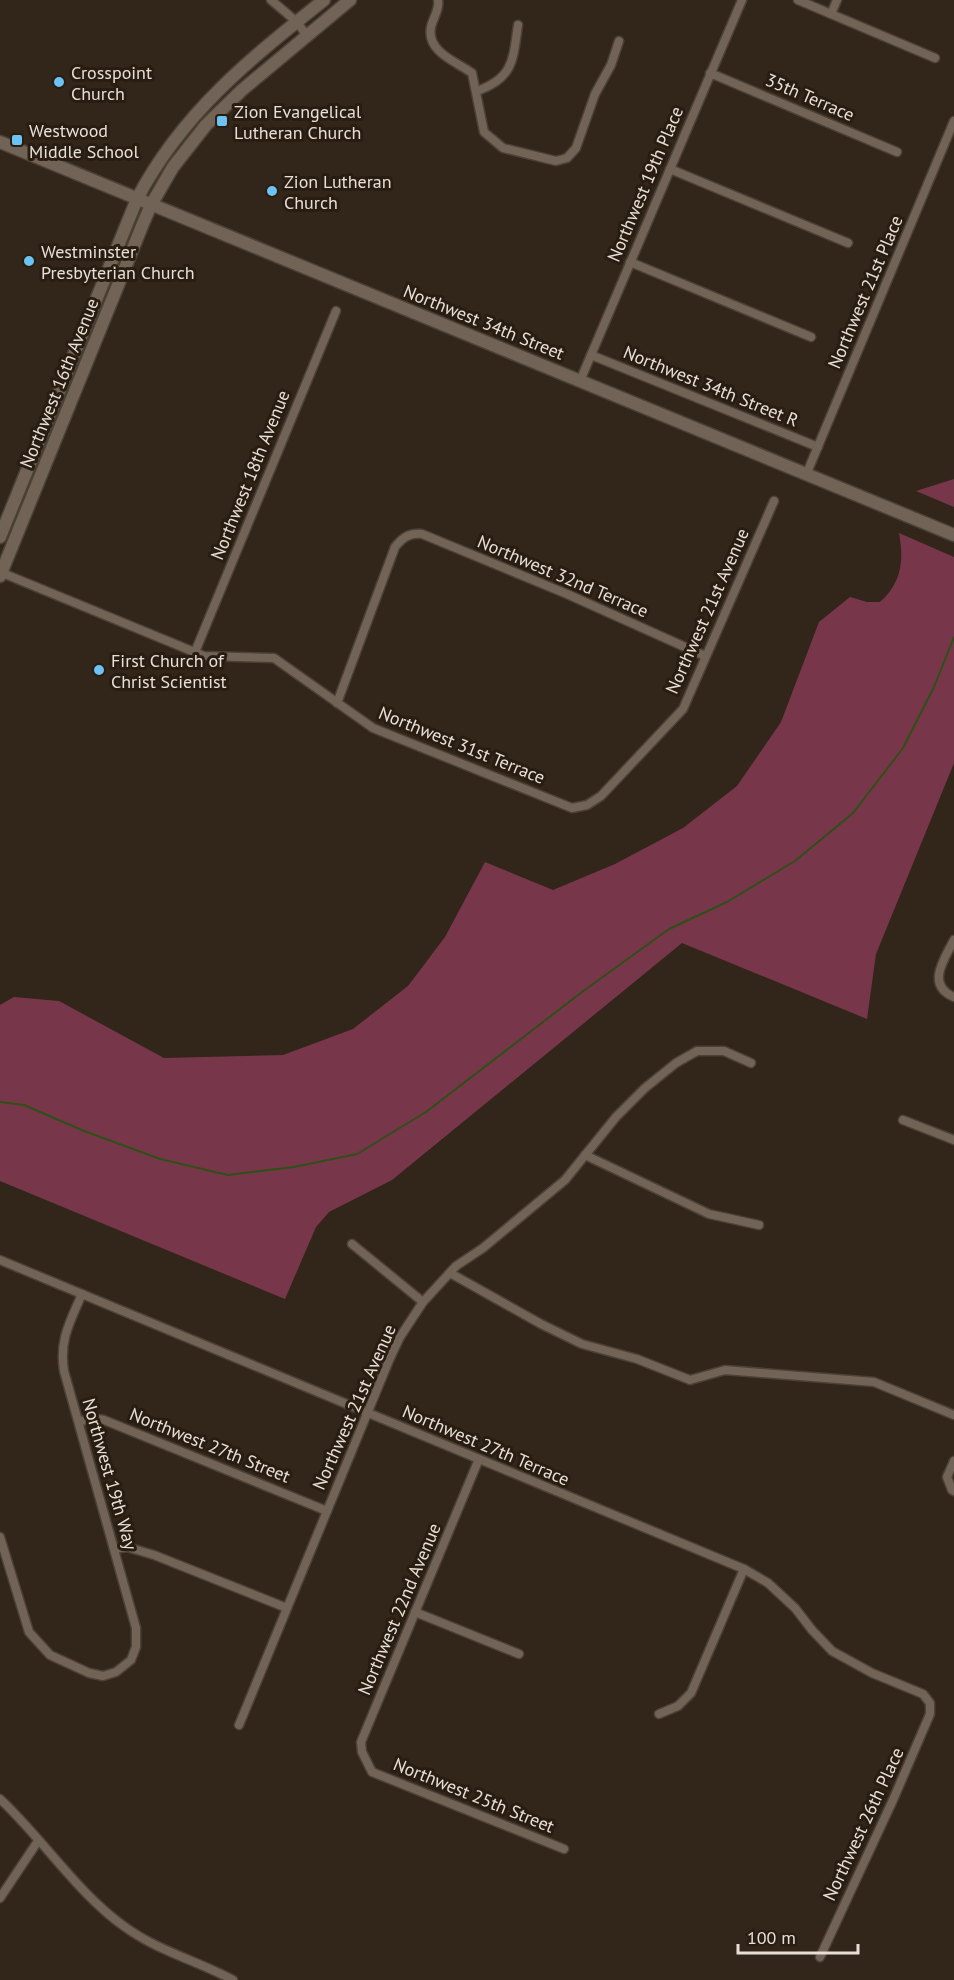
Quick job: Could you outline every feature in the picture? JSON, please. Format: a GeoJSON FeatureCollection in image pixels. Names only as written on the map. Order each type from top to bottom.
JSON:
{"type":"FeatureCollection","features":[{"type":"Feature","properties":{"kind":"main road","name":"Northwest 16th Avenue"},"geometry":{"type":"LineString","coordinates":[[0,537],[3,522],[137,199],[161,157],[197,112],[231,77],[324,0]]}},
{"type":"Feature","properties":{"kind":"main road","name":"Northwest 16th Avenue"},"geometry":{"type":"LineString","coordinates":[[0,574],[151,205],[173,167],[206,125],[242,90],[350,0]]}},
{"type":"Feature","properties":{"kind":"main road","name":"Northwest 34th Street"},"geometry":{"type":"LineString","coordinates":[[0,143],[954,535]]}},
{"type":"Feature","properties":{"kind":"main road"},"geometry":{"type":"LineString","coordinates":[[67,371],[81,375]]}},
{"type":"Feature","properties":{"kind":"street"},"geometry":{"type":"LineString","coordinates":[[271,0],[297,22],[307,36]]}},
{"type":"Feature","properties":{"kind":"street"},"geometry":{"type":"LineString","coordinates":[[438,0],[439,6],[430,31],[433,44],[441,54],[472,73],[484,132],[502,148],[556,161],[567,158],[576,148],[595,94],[611,65],[619,41]]}},
{"type":"Feature","properties":{"kind":"street","name":"Northwest 19th Place"},"geometry":{"type":"LineString","coordinates":[[580,381],[742,0]]}},
{"type":"Feature","properties":{"kind":"street"},"geometry":{"type":"LineString","coordinates":[[798,0],[935,58]]}},
{"type":"Feature","properties":{"kind":"street"},"geometry":{"type":"LineString","coordinates":[[831,14],[837,0]]}},
{"type":"Feature","properties":{"kind":"street"},"geometry":{"type":"LineString","coordinates":[[477,91],[495,84],[505,74],[513,58],[518,25]]}},
{"type":"Feature","properties":{"kind":"street","name":"35th Terrace"},"geometry":{"type":"LineString","coordinates":[[710,73],[897,152]]}},
{"type":"Feature","properties":{"kind":"street","name":"Northwest 21st Place"},"geometry":{"type":"LineString","coordinates":[[806,475],[954,121]]}},
{"type":"Feature","properties":{"kind":"street"},"geometry":{"type":"LineString","coordinates":[[670,169],[848,243]]}},
{"type":"Feature","properties":{"kind":"street"},"geometry":{"type":"LineString","coordinates":[[630,262],[811,337]]}},
{"type":"Feature","properties":{"kind":"street","name":"Northwest 18th Avenue"},"geometry":{"type":"LineString","coordinates":[[195,652],[336,311]]}},
{"type":"Feature","properties":{"kind":"street","name":"Northwest 34th Street R"},"geometry":{"type":"LineString","coordinates":[[591,355],[818,447]]}},
{"type":"Feature","properties":{"kind":"street","name":"Northwest 21st Avenue"},"geometry":{"type":"LineString","coordinates":[[587,805],[601,796],[683,709],[774,501]]}},
{"type":"Feature","properties":{"kind":"street"},"geometry":{"type":"LineString","coordinates":[[3,522],[19,529]]}},
{"type":"Feature","properties":{"kind":"street","name":"Northwest 32nd Terrace"},"geometry":{"type":"LineString","coordinates":[[337,702],[395,547],[406,536],[422,534],[567,594],[705,656]]}},
{"type":"Feature","properties":{"kind":"street","name":"Northwest 31st Terrace"},"geometry":{"type":"LineString","coordinates":[[0,574],[204,656],[274,658],[373,728],[572,808],[587,805]]}},
{"type":"Feature","properties":{"kind":"street"},"geometry":{"type":"LineString","coordinates":[[954,940],[939,971],[940,985],[954,997]]}},
{"type":"Feature","properties":{"kind":"street","name":"Northwest 21st Avenue"},"geometry":{"type":"LineString","coordinates":[[239,1725],[400,1337],[423,1302],[456,1266],[483,1248],[565,1180],[616,1117],[645,1088],[676,1063],[697,1052],[724,1051],[751,1063]]}},
{"type":"Feature","properties":{"kind":"street"},"geometry":{"type":"LineString","coordinates":[[903,1120],[954,1140]]}},
{"type":"Feature","properties":{"kind":"street"},"geometry":{"type":"LineString","coordinates":[[585,1155],[709,1214],[759,1226]]}},
{"type":"Feature","properties":{"kind":"street"},"geometry":{"type":"LineString","coordinates":[[352,1244],[423,1302]]}},
{"type":"Feature","properties":{"kind":"street","name":"Northwest 27th Terrace"},"geometry":{"type":"LineString","coordinates":[[0,1260],[744,1569],[768,1582],[795,1608],[832,1651],[848,1662],[918,1691],[930,1704]]}},
{"type":"Feature","properties":{"kind":"street"},"geometry":{"type":"LineString","coordinates":[[450,1273],[541,1324],[582,1344],[637,1359],[690,1380],[725,1370],[874,1382],[954,1415]]}},
{"type":"Feature","properties":{"kind":"street","name":"Northwest 19th Way"},"geometry":{"type":"LineString","coordinates":[[0,1537],[29,1632],[50,1655],[89,1674],[103,1676],[116,1672],[128,1664],[136,1647],[136,1628],[61,1354],[62,1345],[81,1294]]}},
{"type":"Feature","properties":{"kind":"street","name":"Northwest 27th Street"},"geometry":{"type":"LineString","coordinates":[[79,1421],[104,1420],[327,1511]]}},
{"type":"Feature","properties":{"kind":"street","name":"Northwest 22nd Avenue"},"geometry":{"type":"LineString","coordinates":[[372,1772],[362,1752],[361,1742],[480,1459]]}},
{"type":"Feature","properties":{"kind":"street"},"geometry":{"type":"LineString","coordinates":[[954,1461],[948,1477],[954,1491]]}},
{"type":"Feature","properties":{"kind":"street"},"geometry":{"type":"LineString","coordinates":[[114,1549],[127,1547],[154,1555],[287,1608]]}},
{"type":"Feature","properties":{"kind":"street"},"geometry":{"type":"LineString","coordinates":[[659,1714],[678,1706],[691,1692],[744,1569]]}},
{"type":"Feature","properties":{"kind":"street"},"geometry":{"type":"LineString","coordinates":[[415,1612],[519,1654]]}},
{"type":"Feature","properties":{"kind":"street","name":"Northwest 26th Place"},"geometry":{"type":"LineString","coordinates":[[820,1957],[893,1800],[930,1714],[930,1704]]}},
{"type":"Feature","properties":{"kind":"street","name":"Northwest 25th Street"},"geometry":{"type":"LineString","coordinates":[[372,1772],[564,1849]]}},
{"type":"Feature","properties":{"kind":"street"},"geometry":{"type":"LineString","coordinates":[[0,1799],[101,1907],[126,1928],[183,1958],[233,1980]]}},
{"type":"Feature","properties":{"kind":"street"},"geometry":{"type":"LineString","coordinates":[[0,1898],[38,1841]]}},
{"type":"Feature","properties":{"kind":"shaded area"},"geometry":{"type":"Polygon","coordinates":[[[954,479],[954,507],[916,491],[954,479]]]}},
{"type":"Feature","properties":{"kind":"shaded area"},"geometry":{"type":"Polygon","coordinates":[[[899,533],[954,557],[954,763],[876,954],[867,1019],[682,943],[392,1180],[329,1212],[316,1227],[285,1299],[0,1181],[0,1005],[14,997],[59,1001],[164,1058],[283,1055],[353,1029],[408,986],[445,937],[485,862],[553,890],[615,864],[683,828],[737,786],[781,722],[819,622],[850,597],[867,602],[880,602],[893,587],[901,562],[899,533]]]}},
{"type":"Feature","properties":{"kind":"waterway"},"geometry":{"type":"LineString","coordinates":[[0,1102],[24,1105],[84,1131],[160,1159],[228,1175],[294,1167],[357,1154],[426,1112],[582,992],[669,929],[727,902],[795,861],[853,813],[903,748],[934,687],[954,637]]}},
{"type":"Feature","properties":{"kind":"place","name":"Crosspoint Church"},"geometry":{"type":"Point","coordinates":[59,82]}},
{"type":"Feature","properties":{"kind":"place","name":"Zion Evangelical Lutheran Church"},"geometry":{"type":"Point","coordinates":[222,121]}},
{"type":"Feature","properties":{"kind":"place","name":"Westwood Middle School"},"geometry":{"type":"Point","coordinates":[17,140]}},
{"type":"Feature","properties":{"kind":"place","name":"Zion Lutheran Church"},"geometry":{"type":"Point","coordinates":[272,191]}},
{"type":"Feature","properties":{"kind":"place","name":"Westminster Presbyterian Church"},"geometry":{"type":"Point","coordinates":[29,261]}},
{"type":"Feature","properties":{"kind":"place","name":"First Church of Christ Scientist"},"geometry":{"type":"Point","coordinates":[99,670]}}]}
